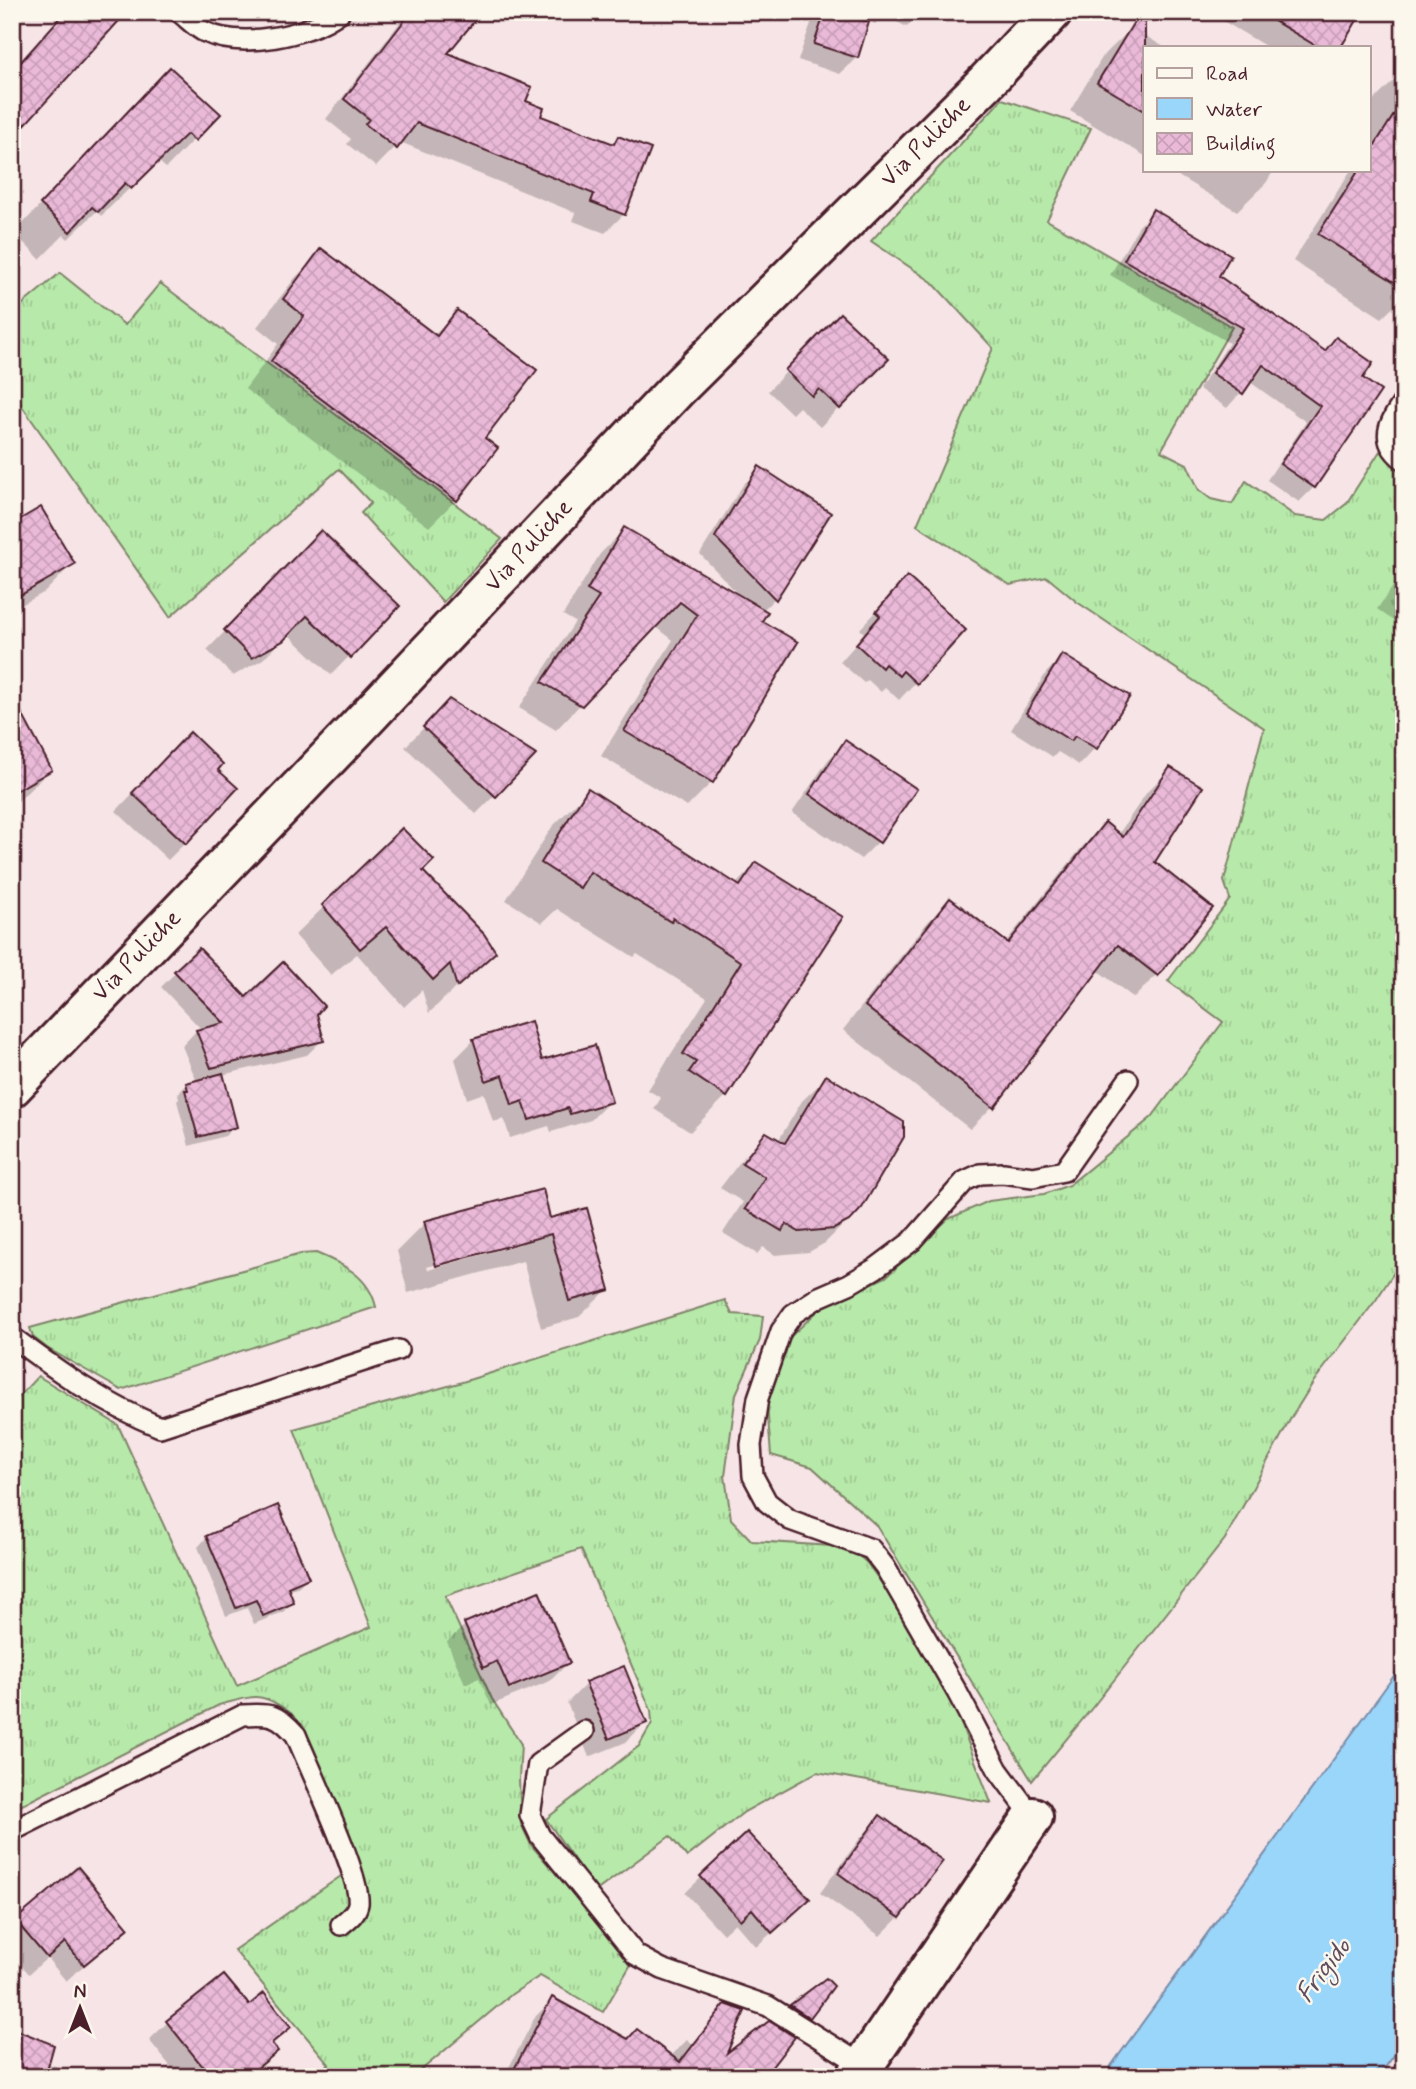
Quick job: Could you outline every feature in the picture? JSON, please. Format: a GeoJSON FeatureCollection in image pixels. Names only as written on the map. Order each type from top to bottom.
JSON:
{"type":"FeatureCollection","features":[{"type":"Feature","properties":{"kind":"street","name":"Via Puliche"},"geometry":{"type":"LineString","coordinates":[[12,1087],[357,728],[677,389],[985,83],[1052,12]]}},
{"type":"Feature","properties":{"kind":"street"},"geometry":{"type":"LineString","coordinates":[[860,2071],[1033,1817]]}},
{"type":"Feature","properties":{"kind":"lane"},"geometry":{"type":"LineString","coordinates":[[179,12],[205,32],[259,39],[291,36],[326,23],[340,12]]}},
{"type":"Feature","properties":{"kind":"lane"},"geometry":{"type":"LineString","coordinates":[[1404,401],[1390,421],[1388,440],[1395,453],[1404,460]]}},
{"type":"Feature","properties":{"kind":"lane"},"geometry":{"type":"LineString","coordinates":[[1033,1817],[998,1770],[957,1692],[885,1567],[871,1549],[790,1520],[767,1502],[753,1476],[751,1445],[758,1398],[781,1332],[793,1314],[819,1297],[876,1268],[912,1241],[965,1181],[980,1174],[1003,1173],[1033,1177],[1064,1171],[1128,1080]]}},
{"type":"Feature","properties":{"kind":"lane"},"geometry":{"type":"LineString","coordinates":[[12,1337],[74,1383],[128,1414],[160,1427],[398,1350]]}},
{"type":"Feature","properties":{"kind":"lane"},"geometry":{"type":"LineString","coordinates":[[12,1831],[243,1715],[266,1714],[283,1720],[296,1735],[351,1870],[358,1904],[353,1914],[341,1925]]}},
{"type":"Feature","properties":{"kind":"lane"},"geometry":{"type":"LineString","coordinates":[[584,1731],[538,1764],[530,1815],[540,1836],[636,1955],[662,1969],[768,2006],[860,2071]]}},
{"type":"Feature","properties":{"kind":"green space"},"geometry":{"type":"Polygon","coordinates":[[[1002,99],[1091,128],[1047,220],[1232,327],[1161,451],[1187,464],[1199,490],[1211,499],[1232,504],[1246,481],[1295,516],[1326,520],[1346,504],[1382,448],[1404,467],[1404,846],[1400,851],[1404,854],[1404,1257],[1376,1300],[1314,1381],[1225,1539],[1032,1781],[877,1526],[812,1467],[771,1455],[767,1404],[790,1337],[822,1307],[886,1277],[948,1219],[989,1201],[1044,1194],[1069,1185],[1152,1117],[1223,1022],[1168,981],[1230,899],[1224,881],[1264,728],[1077,602],[1047,577],[1010,585],[917,525],[993,348],[932,282],[871,241],[1002,99]]]}},
{"type":"Feature","properties":{"kind":"green space"},"geometry":{"type":"Polygon","coordinates":[[[60,273],[125,325],[160,283],[502,539],[443,602],[361,513],[371,503],[339,469],[170,617],[12,392],[12,313],[60,273]]]}},
{"type":"Feature","properties":{"kind":"green space"},"geometry":{"type":"Polygon","coordinates":[[[316,1253],[345,1267],[361,1279],[373,1296],[376,1307],[121,1390],[47,1348],[33,1337],[30,1328],[301,1254],[316,1253]]]}},
{"type":"Feature","properties":{"kind":"green space"},"geometry":{"type":"Polygon","coordinates":[[[725,1300],[732,1314],[763,1316],[760,1340],[736,1394],[725,1476],[731,1519],[752,1541],[849,1547],[867,1563],[896,1603],[958,1716],[991,1803],[817,1772],[744,1812],[687,1857],[670,1836],[596,1891],[546,1819],[639,1746],[652,1723],[651,1710],[581,1549],[445,1596],[492,1699],[521,1744],[521,1824],[531,1845],[578,1899],[630,1966],[603,2012],[540,1976],[512,1994],[413,2077],[312,2077],[329,2064],[234,1950],[357,1865],[292,1714],[272,1701],[257,1697],[219,1705],[12,1810],[12,1404],[38,1376],[118,1425],[237,1686],[371,1627],[294,1429],[459,1383],[725,1300]]]}},
{"type":"Feature","properties":{"kind":"water","name":"Frigido"},"geometry":{"type":"Polygon","coordinates":[[[1404,1662],[1404,2042],[1378,2077],[1103,2077],[1404,1662]]]}},
{"type":"Feature","properties":{"kind":"building"},"geometry":{"type":"Polygon","coordinates":[[[65,12],[127,12],[12,139],[12,72],[65,12]]]}},
{"type":"Feature","properties":{"kind":"building"},"geometry":{"type":"Polygon","coordinates":[[[411,12],[482,12],[448,53],[532,87],[526,101],[544,108],[541,116],[614,144],[618,136],[651,149],[625,215],[591,202],[594,194],[417,123],[397,149],[365,124],[369,119],[344,99],[411,12]]]}},
{"type":"Feature","properties":{"kind":"building"},"geometry":{"type":"Polygon","coordinates":[[[825,12],[837,12],[869,22],[858,58],[814,44],[825,12]]]}},
{"type":"Feature","properties":{"kind":"building"},"geometry":{"type":"Polygon","coordinates":[[[1140,12],[1145,12],[1143,110],[1097,83],[1140,12]]]}},
{"type":"Feature","properties":{"kind":"building"},"geometry":{"type":"Polygon","coordinates":[[[1259,12],[1362,12],[1342,46],[1316,46],[1259,12]]]}},
{"type":"Feature","properties":{"kind":"building"},"geometry":{"type":"Polygon","coordinates":[[[170,67],[221,114],[195,141],[187,134],[131,189],[125,183],[98,212],[92,207],[70,232],[40,204],[170,67]]]}},
{"type":"Feature","properties":{"kind":"building"},"geometry":{"type":"Polygon","coordinates":[[[1404,99],[1404,288],[1318,234],[1358,172],[1370,172],[1370,152],[1404,99]]]}},
{"type":"Feature","properties":{"kind":"building"},"geometry":{"type":"Polygon","coordinates":[[[1153,209],[1231,255],[1219,276],[1325,351],[1336,337],[1373,363],[1363,378],[1381,391],[1315,488],[1280,464],[1320,406],[1263,365],[1243,394],[1212,373],[1243,328],[1124,260],[1153,209]]]}},
{"type":"Feature","properties":{"kind":"building"},"geometry":{"type":"Polygon","coordinates":[[[321,248],[437,336],[457,310],[537,370],[485,438],[498,448],[457,501],[271,361],[304,316],[283,299],[321,248]]]}},
{"type":"Feature","properties":{"kind":"building"},"geometry":{"type":"Polygon","coordinates":[[[840,313],[889,359],[840,409],[819,389],[812,396],[785,370],[840,313]]]}},
{"type":"Feature","properties":{"kind":"building"},"geometry":{"type":"Polygon","coordinates":[[[759,466],[831,513],[776,600],[715,537],[759,466]]]}},
{"type":"Feature","properties":{"kind":"building"},"geometry":{"type":"Polygon","coordinates":[[[41,507],[75,564],[12,600],[12,524],[41,507]]]}},
{"type":"Feature","properties":{"kind":"building"},"geometry":{"type":"Polygon","coordinates":[[[624,527],[768,612],[762,621],[798,642],[713,783],[624,731],[697,615],[680,602],[582,706],[542,682],[599,597],[587,590],[624,527]]]}},
{"type":"Feature","properties":{"kind":"building"},"geometry":{"type":"Polygon","coordinates":[[[321,530],[400,606],[351,658],[307,616],[283,641],[252,658],[224,630],[321,530]]]}},
{"type":"Feature","properties":{"kind":"building"},"geometry":{"type":"Polygon","coordinates":[[[907,576],[966,630],[917,684],[903,671],[899,676],[885,664],[882,668],[856,644],[880,616],[876,612],[907,576]]]}},
{"type":"Feature","properties":{"kind":"building"},"geometry":{"type":"Polygon","coordinates":[[[1062,654],[1130,696],[1097,749],[1075,736],[1071,741],[1026,713],[1062,654]]]}},
{"type":"Feature","properties":{"kind":"building"},"geometry":{"type":"Polygon","coordinates":[[[12,695],[52,770],[12,793],[12,695]]]}},
{"type":"Feature","properties":{"kind":"building"},"geometry":{"type":"Polygon","coordinates":[[[449,699],[536,755],[496,797],[423,727],[449,699]]]}},
{"type":"Feature","properties":{"kind":"building"},"geometry":{"type":"Polygon","coordinates":[[[190,732],[223,764],[218,770],[238,788],[186,844],[132,793],[190,732]]]}},
{"type":"Feature","properties":{"kind":"building"},"geometry":{"type":"Polygon","coordinates":[[[845,740],[917,789],[880,843],[809,794],[845,740]]]}},
{"type":"Feature","properties":{"kind":"building"},"geometry":{"type":"Polygon","coordinates":[[[1170,767],[1203,787],[1155,862],[1213,908],[1158,976],[1118,945],[994,1108],[865,1006],[950,898],[1008,943],[1105,822],[1123,837],[1170,767]]]}},
{"type":"Feature","properties":{"kind":"building"},"geometry":{"type":"Polygon","coordinates":[[[588,788],[740,886],[756,862],[843,917],[727,1097],[689,1072],[696,1062],[683,1054],[741,962],[673,918],[671,922],[590,872],[580,888],[541,863],[588,788]]]}},
{"type":"Feature","properties":{"kind":"building"},"geometry":{"type":"Polygon","coordinates":[[[402,828],[434,860],[423,871],[484,934],[496,952],[457,987],[450,964],[433,980],[386,927],[360,949],[322,905],[402,828]]]}},
{"type":"Feature","properties":{"kind":"building"},"geometry":{"type":"Polygon","coordinates":[[[199,948],[246,997],[283,962],[324,1006],[317,1014],[324,1041],[211,1068],[196,1030],[224,1023],[174,971],[199,948]]]}},
{"type":"Feature","properties":{"kind":"building"},"geometry":{"type":"Polygon","coordinates":[[[531,1021],[542,1060],[595,1045],[612,1102],[570,1114],[568,1108],[529,1120],[523,1101],[512,1105],[503,1075],[486,1081],[473,1039],[531,1021]]]}},
{"type":"Feature","properties":{"kind":"building"},"geometry":{"type":"Polygon","coordinates":[[[223,1073],[237,1127],[198,1137],[185,1090],[188,1090],[186,1083],[223,1073]]]}},
{"type":"Feature","properties":{"kind":"building"},"geometry":{"type":"Polygon","coordinates":[[[826,1075],[904,1122],[904,1137],[862,1208],[851,1220],[834,1229],[799,1232],[786,1224],[782,1231],[745,1209],[765,1177],[742,1163],[766,1132],[785,1143],[826,1075]]]}},
{"type":"Feature","properties":{"kind":"building"},"geometry":{"type":"Polygon","coordinates":[[[543,1189],[550,1218],[587,1208],[610,1290],[569,1301],[551,1234],[436,1266],[424,1221],[543,1189]]]}},
{"type":"Feature","properties":{"kind":"building"},"geometry":{"type":"Polygon","coordinates":[[[278,1505],[309,1578],[288,1587],[294,1603],[263,1616],[256,1600],[236,1608],[206,1536],[278,1505]]]}},
{"type":"Feature","properties":{"kind":"building"},"geometry":{"type":"Polygon","coordinates":[[[539,1591],[570,1663],[509,1688],[497,1661],[483,1668],[464,1623],[539,1591]]]}},
{"type":"Feature","properties":{"kind":"building"},"geometry":{"type":"Polygon","coordinates":[[[624,1666],[647,1723],[609,1739],[585,1682],[624,1666]]]}},
{"type":"Feature","properties":{"kind":"building"},"geometry":{"type":"Polygon","coordinates":[[[880,1815],[943,1861],[900,1918],[838,1873],[880,1815]]]}},
{"type":"Feature","properties":{"kind":"building"},"geometry":{"type":"Polygon","coordinates":[[[747,1832],[810,1899],[772,1933],[752,1909],[740,1920],[700,1876],[747,1832]]]}},
{"type":"Feature","properties":{"kind":"building"},"geometry":{"type":"Polygon","coordinates":[[[78,1867],[129,1928],[84,1965],[65,1942],[47,1958],[15,1920],[78,1867]]]}},
{"type":"Feature","properties":{"kind":"building"},"geometry":{"type":"Polygon","coordinates":[[[224,1975],[249,2005],[264,1993],[291,2027],[272,2043],[278,2051],[247,2077],[211,2077],[166,2021],[224,1975]]]}},
{"type":"Feature","properties":{"kind":"building"},"geometry":{"type":"Polygon","coordinates":[[[826,1978],[834,1986],[810,2018],[790,2005],[826,1978]]]}},
{"type":"Feature","properties":{"kind":"building"},"geometry":{"type":"Polygon","coordinates":[[[552,1997],[628,2039],[637,2029],[680,2062],[725,2004],[745,2011],[727,2053],[769,2021],[795,2037],[764,2077],[510,2077],[552,1997]]]}},
{"type":"Feature","properties":{"kind":"building"},"geometry":{"type":"Polygon","coordinates":[[[12,2028],[54,2045],[45,2077],[12,2077],[12,2028]]]}}]}
